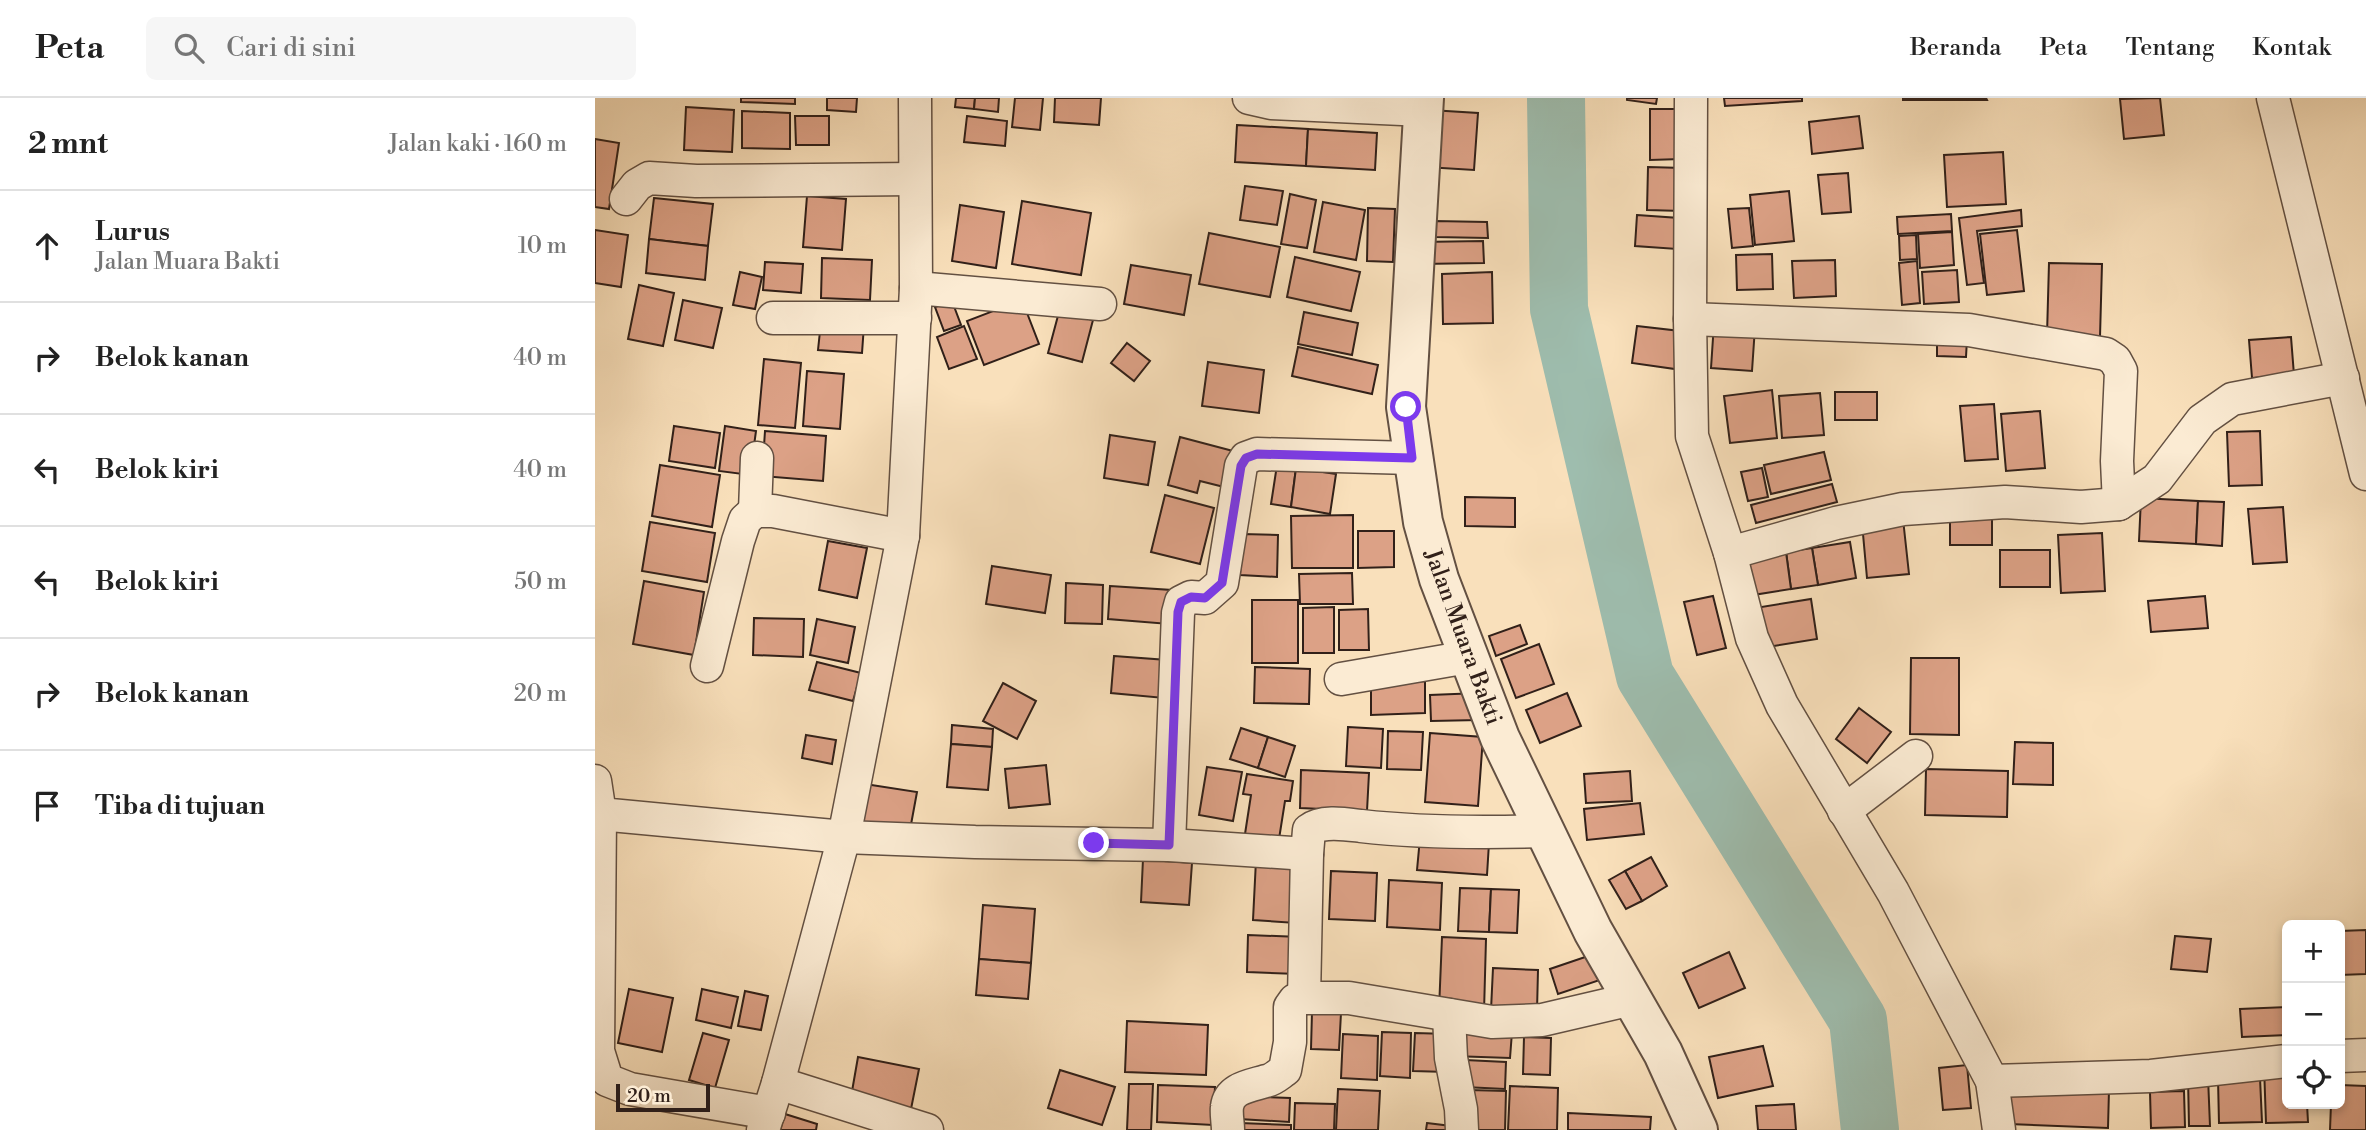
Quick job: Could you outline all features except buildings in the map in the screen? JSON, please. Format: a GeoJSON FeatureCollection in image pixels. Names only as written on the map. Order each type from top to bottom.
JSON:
{"type":"FeatureCollection","features":[{"type":"Feature","properties":{"kind":"street"},"geometry":{"type":"LineString","coordinates":[[595,781],[600,814],[598,1051],[607,1080],[630,1089],[766,1121],[844,836],[903,536],[915,303],[915,98]]}},
{"type":"Feature","properties":{"kind":"street"},"geometry":{"type":"LineString","coordinates":[[1249,98],[1271,103],[1424,104]]}},
{"type":"Feature","properties":{"kind":"street"},"geometry":{"type":"LineString","coordinates":[[1691,98],[1692,436],[1730,553],[1752,638],[1782,705],[1893,892],[1992,1082],[1999,1130]]}},
{"type":"Feature","properties":{"kind":"street"},"geometry":{"type":"LineString","coordinates":[[2273,98],[2366,474]]}},
{"type":"Feature","properties":{"kind":"street","name":"Jalan Muara Bakti"},"geometry":{"type":"LineString","coordinates":[[1424,104],[1406,407],[1423,522],[1439,579],[1500,738],[1593,931],[1663,1053],[1698,1130]]}},
{"type":"Feature","properties":{"kind":"street"},"geometry":{"type":"LineString","coordinates":[[626,199],[637,185],[649,178],[696,181],[914,179]]}},
{"type":"Feature","properties":{"kind":"street"},"geometry":{"type":"LineString","coordinates":[[773,318],[915,303],[1100,304]]}},
{"type":"Feature","properties":{"kind":"street"},"geometry":{"type":"LineString","coordinates":[[1690,319],[1969,330],[2106,354],[2115,360],[2121,371],[2117,461],[2119,504]]}},
{"type":"Feature","properties":{"kind":"street"},"geometry":{"type":"LineString","coordinates":[[1730,553],[1836,523],[1903,509],[2005,502],[2081,507],[2119,504],[2157,479],[2202,420],[2232,399],[2343,378]]}},
{"type":"Feature","properties":{"kind":"street"},"geometry":{"type":"LineString","coordinates":[[1169,845],[1178,612],[1181,602],[1191,597],[1205,598],[1222,583],[1241,466],[1246,458],[1257,454],[1412,458]]}},
{"type":"Feature","properties":{"kind":"street"},"geometry":{"type":"LineString","coordinates":[[755,511],[757,458]]}},
{"type":"Feature","properties":{"kind":"street"},"geometry":{"type":"LineString","coordinates":[[707,666],[738,541],[745,520],[755,511],[773,511],[903,536]]}},
{"type":"Feature","properties":{"kind":"street"},"geometry":{"type":"LineString","coordinates":[[1341,679],[1468,657]]}},
{"type":"Feature","properties":{"kind":"street"},"geometry":{"type":"LineString","coordinates":[[1844,811],[1916,756]]}},
{"type":"Feature","properties":{"kind":"street"},"geometry":{"type":"LineString","coordinates":[[600,814],[844,836],[975,842],[1169,845],[1307,854]]}},
{"type":"Feature","properties":{"kind":"street"},"geometry":{"type":"LineString","coordinates":[[1304,998],[1307,854],[1309,830],[1317,824],[1419,832],[1545,831]]}},
{"type":"Feature","properties":{"kind":"street"},"geometry":{"type":"LineString","coordinates":[[1228,1130],[1227,1106],[1231,1095],[1268,1081],[1285,1070],[1290,1042],[1290,1007],[1295,1000],[1349,998],[1492,1023],[1542,1020],[1632,999]]}},
{"type":"Feature","properties":{"kind":"street"},"geometry":{"type":"LineString","coordinates":[[1449,1015],[1451,1058],[1461,1109],[1462,1130]]}},
{"type":"Feature","properties":{"kind":"street"},"geometry":{"type":"LineString","coordinates":[[2345,1056],[2366,1055]]}},
{"type":"Feature","properties":{"kind":"street"},"geometry":{"type":"LineString","coordinates":[[1992,1082],[2151,1076],[2282,1062]]}},
{"type":"Feature","properties":{"kind":"street"},"geometry":{"type":"LineString","coordinates":[[778,1083],[927,1130]]}},
{"type":"Feature","properties":{"kind":"waterway"},"geometry":{"type":"LineString","coordinates":[[1556,98],[1559,309],[1645,676],[1858,1020],[1870,1130]]}},
{"type":"Feature","properties":{"kind":"route"},"geometry":{"type":"LineString","coordinates":[[1094,843],[1169,845],[1178,612],[1181,602],[1191,597],[1205,598],[1222,583],[1241,466],[1246,458],[1257,454],[1412,458],[1406,407]]}}]}
